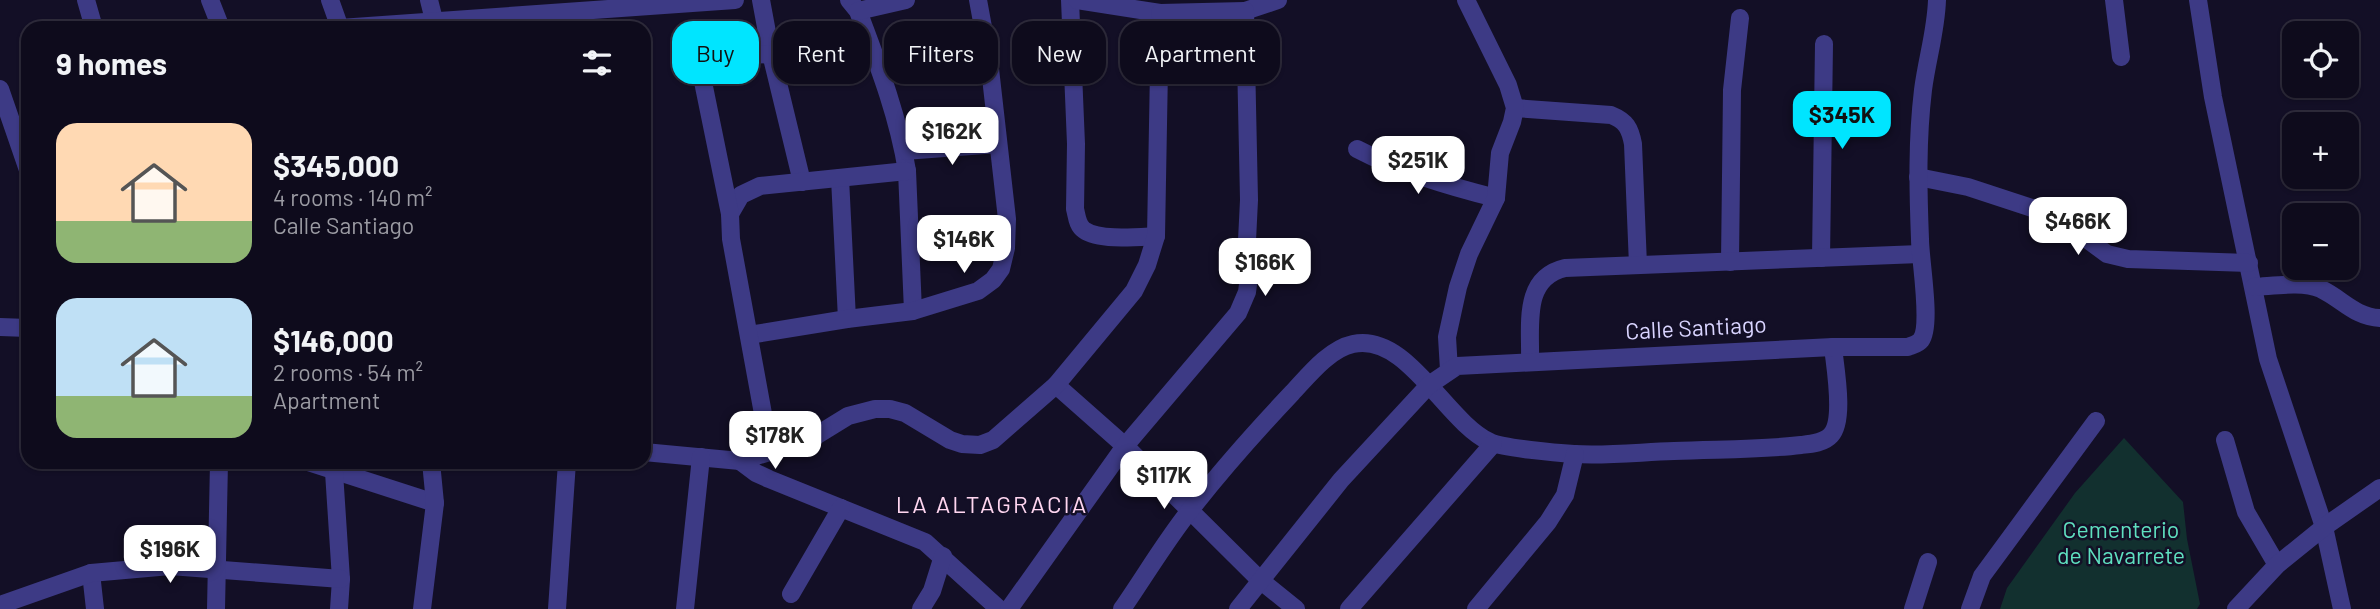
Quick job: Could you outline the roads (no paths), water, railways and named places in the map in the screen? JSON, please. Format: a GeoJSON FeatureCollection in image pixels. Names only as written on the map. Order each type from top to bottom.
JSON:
{"type":"FeatureCollection","features":[{"type":"Feature","properties":{"kind":"street"},"geometry":{"type":"LineString","coordinates":[[86,0],[92,21]]}},
{"type":"Feature","properties":{"kind":"street"},"geometry":{"type":"LineString","coordinates":[[210,0],[218,21]]}},
{"type":"Feature","properties":{"kind":"street"},"geometry":{"type":"LineString","coordinates":[[330,0],[338,21]]}},
{"type":"Feature","properties":{"kind":"street"},"geometry":{"type":"LineString","coordinates":[[429,0],[434,21]]}},
{"type":"Feature","properties":{"kind":"street"},"geometry":{"type":"LineString","coordinates":[[542,21],[595,19],[735,0]]}},
{"type":"Feature","properties":{"kind":"street"},"geometry":{"type":"LineString","coordinates":[[761,0],[771,54],[802,182]]}},
{"type":"Feature","properties":{"kind":"street"},"geometry":{"type":"LineString","coordinates":[[906,0],[853,5],[895,113],[904,152],[913,312]]}},
{"type":"Feature","properties":{"kind":"street"},"geometry":{"type":"LineString","coordinates":[[749,335],[847,319],[913,312],[978,291],[1001,269],[1006,248],[1007,219],[989,60],[978,0]]}},
{"type":"Feature","properties":{"kind":"street"},"geometry":{"type":"LineString","coordinates":[[1070,0],[1077,221],[1084,230],[1098,235],[1156,236]]}},
{"type":"Feature","properties":{"kind":"street"},"geometry":{"type":"LineString","coordinates":[[1077,0],[1160,13],[1245,11],[1278,0]]}},
{"type":"Feature","properties":{"kind":"street"},"geometry":{"type":"LineString","coordinates":[[1449,370],[1447,337],[1458,287],[1469,254],[1496,198],[1500,153],[1515,108],[1508,85],[1466,0]]}},
{"type":"Feature","properties":{"kind":"street","name":"Calle Santiago"},"geometry":{"type":"LineString","coordinates":[[1238,609],[1341,480],[1429,385],[1449,370],[1466,365],[1530,361],[1833,347],[1908,347],[1917,344],[1922,339],[1926,324],[1917,177],[1921,112],[1937,0]]}},
{"type":"Feature","properties":{"kind":"street"},"geometry":{"type":"LineString","coordinates":[[2115,0],[2121,57]]}},
{"type":"Feature","properties":{"kind":"street"},"geometry":{"type":"LineString","coordinates":[[2198,0],[2213,97],[2268,359],[2325,527],[2342,609]]}},
{"type":"Feature","properties":{"kind":"street"},"geometry":{"type":"LineString","coordinates":[[1009,609],[1125,446],[1237,313],[1247,292],[1249,200],[1245,11]]}},
{"type":"Feature","properties":{"kind":"street"},"geometry":{"type":"LineString","coordinates":[[651,453],[740,461],[809,440],[848,416],[875,409],[905,413],[950,440],[962,444],[980,445],[992,440],[1015,423],[1056,385],[1134,291],[1147,265],[1156,236],[1160,13]]}},
{"type":"Feature","properties":{"kind":"street"},"geometry":{"type":"LineString","coordinates":[[1730,262],[1732,90],[1740,18]]}},
{"type":"Feature","properties":{"kind":"street"},"geometry":{"type":"LineString","coordinates":[[1821,258],[1824,44]]}},
{"type":"Feature","properties":{"kind":"street"},"geometry":{"type":"LineString","coordinates":[[770,452],[701,62],[707,57],[771,54]]}},
{"type":"Feature","properties":{"kind":"street"},"geometry":{"type":"LineString","coordinates":[[0,89],[21,150]]}},
{"type":"Feature","properties":{"kind":"street"},"geometry":{"type":"LineString","coordinates":[[1515,108],[1611,115],[1621,119],[1630,128],[1638,265]]}},
{"type":"Feature","properties":{"kind":"street"},"geometry":{"type":"LineString","coordinates":[[904,152],[998,144]]}},
{"type":"Feature","properties":{"kind":"street"},"geometry":{"type":"LineString","coordinates":[[1357,149],[1385,164],[1444,185],[1496,198]]}},
{"type":"Feature","properties":{"kind":"street"},"geometry":{"type":"LineString","coordinates":[[730,214],[741,195],[760,186],[907,171]]}},
{"type":"Feature","properties":{"kind":"street"},"geometry":{"type":"LineString","coordinates":[[1917,177],[1968,187],[2035,209],[2069,226],[2107,254],[2128,259],[2249,263]]}},
{"type":"Feature","properties":{"kind":"street"},"geometry":{"type":"LineString","coordinates":[[840,178],[847,319]]}},
{"type":"Feature","properties":{"kind":"street"},"geometry":{"type":"LineString","coordinates":[[1530,361],[1532,304],[1537,286],[1552,271],[1565,268],[1920,254]]}},
{"type":"Feature","properties":{"kind":"street"},"geometry":{"type":"LineString","coordinates":[[2254,287],[2296,285],[2318,288],[2347,308],[2368,317],[2380,318]]}},
{"type":"Feature","properties":{"kind":"street"},"geometry":{"type":"LineString","coordinates":[[0,327],[21,328]]}},
{"type":"Feature","properties":{"kind":"street"},"geometry":{"type":"LineString","coordinates":[[1122,609],[1190,510],[1260,427],[1308,376],[1336,351],[1352,344],[1368,342],[1392,352],[1429,385],[1468,428],[1493,444],[1575,454],[1779,447],[1819,442],[1831,435],[1836,424],[1837,395],[1833,347]]}},
{"type":"Feature","properties":{"kind":"street"},"geometry":{"type":"LineString","coordinates":[[1056,385],[1125,446],[1260,580],[1296,609]]}},
{"type":"Feature","properties":{"kind":"street"},"geometry":{"type":"LineString","coordinates":[[1970,609],[1982,576],[2096,421]]}},
{"type":"Feature","properties":{"kind":"street"},"geometry":{"type":"LineString","coordinates":[[2225,440],[2246,512],[2277,565]]}},
{"type":"Feature","properties":{"kind":"street"},"geometry":{"type":"LineString","coordinates":[[1349,609],[1493,444]]}},
{"type":"Feature","properties":{"kind":"street"},"geometry":{"type":"LineString","coordinates":[[1476,609],[1548,523],[1565,495],[1575,454]]}},
{"type":"Feature","properties":{"kind":"street"},"geometry":{"type":"LineString","coordinates":[[685,609],[701,457]]}},
{"type":"Feature","properties":{"kind":"street"},"geometry":{"type":"LineString","coordinates":[[740,461],[756,473],[925,541],[999,609]]}},
{"type":"Feature","properties":{"kind":"street"},"geometry":{"type":"LineString","coordinates":[[216,609],[219,469]]}},
{"type":"Feature","properties":{"kind":"street"},"geometry":{"type":"LineString","coordinates":[[327,469],[435,503]]}},
{"type":"Feature","properties":{"kind":"street"},"geometry":{"type":"LineString","coordinates":[[422,609],[435,503],[432,469]]}},
{"type":"Feature","properties":{"kind":"street"},"geometry":{"type":"LineString","coordinates":[[557,609],[567,469]]}},
{"type":"Feature","properties":{"kind":"street"},"geometry":{"type":"LineString","coordinates":[[334,472],[341,579],[339,609]]}},
{"type":"Feature","properties":{"kind":"street"},"geometry":{"type":"LineString","coordinates":[[2236,609],[2277,565],[2380,488]]}},
{"type":"Feature","properties":{"kind":"street"},"geometry":{"type":"LineString","coordinates":[[791,594],[841,508]]}},
{"type":"Feature","properties":{"kind":"street"},"geometry":{"type":"LineString","coordinates":[[921,609],[932,591],[943,556]]}},
{"type":"Feature","properties":{"kind":"street"},"geometry":{"type":"LineString","coordinates":[[1913,609],[1928,562]]}},
{"type":"Feature","properties":{"kind":"street"},"geometry":{"type":"LineString","coordinates":[[0,605],[90,573],[170,566],[341,579]]}},
{"type":"Feature","properties":{"kind":"street"},"geometry":{"type":"LineString","coordinates":[[90,573],[95,609]]}},
{"type":"Feature","properties":{"kind":"district","name":"LA ALTAGRACIA"},"geometry":{"type":"Point","coordinates":[992,505]}},
{"type":"Feature","properties":{"kind":"park label","name":"Cementerio de Navarrete"},"geometry":{"type":"Point","coordinates":[2121,543]}}]}
